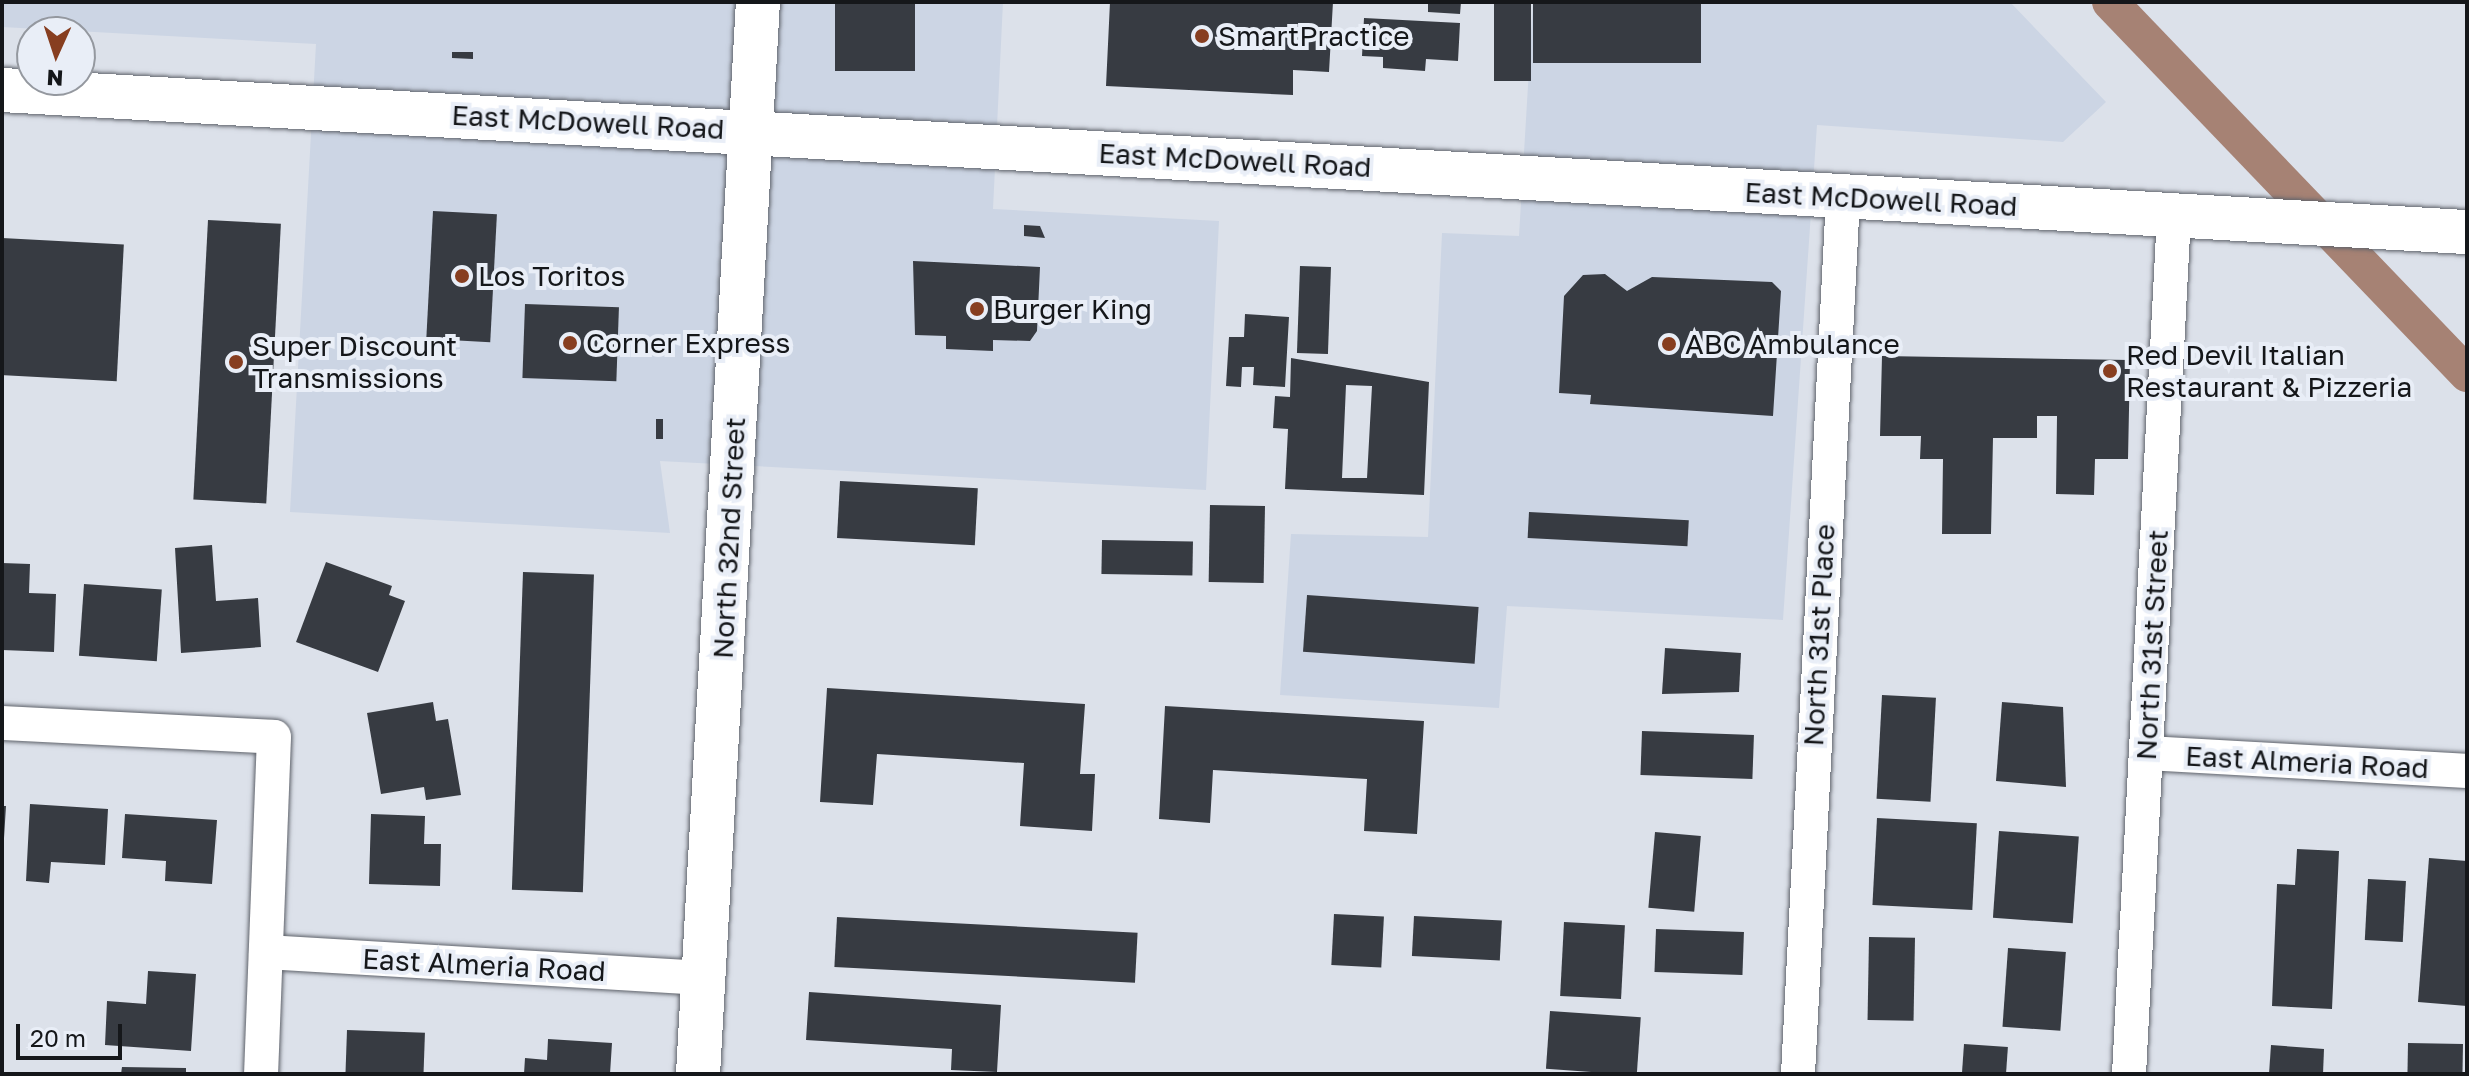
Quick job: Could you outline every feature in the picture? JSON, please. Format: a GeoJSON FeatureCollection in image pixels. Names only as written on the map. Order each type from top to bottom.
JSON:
{"type":"FeatureCollection","features":[{"type":"Feature","properties":{"kind":"main road","name":"North 32nd Street"},"geometry":{"type":"LineString","coordinates":[[698,1074],[758,2]]}},
{"type":"Feature","properties":{"kind":"main road","name":"East McDowell Road"},"geometry":{"type":"LineString","coordinates":[[2,90],[2467,232]]}},
{"type":"Feature","properties":{"kind":"street","name":"North 31st Place"},"geometry":{"type":"LineString","coordinates":[[1798,1074],[1843,197]]}},
{"type":"Feature","properties":{"kind":"street","name":"North 31st Street"},"geometry":{"type":"LineString","coordinates":[[2129,1074],[2174,215]]}},
{"type":"Feature","properties":{"kind":"street"},"geometry":{"type":"LineString","coordinates":[[2,723],[274,737],[261,1074]]}},
{"type":"Feature","properties":{"kind":"street","name":"East Almeria Road"},"geometry":{"type":"LineString","coordinates":[[2146,753],[2467,771]]}},
{"type":"Feature","properties":{"kind":"street","name":"East Almeria Road"},"geometry":{"type":"LineString","coordinates":[[266,952],[703,978]]}},
{"type":"Feature","properties":{"kind":"shaded area"},"geometry":{"type":"Polygon","coordinates":[[[2,2],[1003,2],[993,209],[1219,221],[1206,490],[660,461],[670,533],[290,512],[316,44],[96,32],[96,16],[16,16],[16,28],[2,27],[2,2]]]}},
{"type":"Feature","properties":{"kind":"shaded area"},"geometry":{"type":"Polygon","coordinates":[[[1533,2],[2010,2],[2106,102],[2063,142],[1817,125],[1783,620],[1507,606],[1499,708],[1280,695],[1291,534],[1428,537],[1442,233],[1519,236],[1533,2]]]}},
{"type":"Feature","properties":{"kind":"building"},"geometry":{"type":"Polygon","coordinates":[[[835,2],[915,2],[915,71],[835,71],[835,2]]]}},
{"type":"Feature","properties":{"kind":"building","name":"SmartPractice"},"geometry":{"type":"Polygon","coordinates":[[[1110,2],[1333,2],[1329,72],[1293,70],[1293,95],[1106,86],[1110,2]]]}},
{"type":"Feature","properties":{"kind":"building"},"geometry":{"type":"Polygon","coordinates":[[[1428,2],[1461,2],[1460,14],[1428,12],[1428,2]]]}},
{"type":"Feature","properties":{"kind":"building"},"geometry":{"type":"Polygon","coordinates":[[[1494,2],[1531,2],[1531,81],[1494,81],[1494,2]]]}},
{"type":"Feature","properties":{"kind":"building"},"geometry":{"type":"Polygon","coordinates":[[[1533,2],[1701,2],[1701,63],[1533,63],[1533,2]]]}},
{"type":"Feature","properties":{"kind":"building"},"geometry":{"type":"Polygon","coordinates":[[[1364,18],[1460,23],[1458,61],[1426,59],[1425,71],[1383,68],[1383,57],[1362,56],[1364,18]]]}},
{"type":"Feature","properties":{"kind":"building"},"geometry":{"type":"Polygon","coordinates":[[[452,52],[473,52],[473,59],[452,58],[452,52]]]}},
{"type":"Feature","properties":{"kind":"building","name":"Los Toritos"},"geometry":{"type":"Polygon","coordinates":[[[433,211],[497,214],[490,342],[426,339],[433,211]]]}},
{"type":"Feature","properties":{"kind":"building","name":"Super Discount Transmissions"},"geometry":{"type":"Polygon","coordinates":[[[208,220],[281,224],[266,503],[193,500],[208,220]]]}},
{"type":"Feature","properties":{"kind":"building"},"geometry":{"type":"Polygon","coordinates":[[[1024,225],[1040,226],[1045,238],[1024,236],[1024,225]]]}},
{"type":"Feature","properties":{"kind":"building"},"geometry":{"type":"Polygon","coordinates":[[[2,238],[124,244],[117,381],[2,375],[2,238]]]}},
{"type":"Feature","properties":{"kind":"building","name":"Burger King"},"geometry":{"type":"Polygon","coordinates":[[[913,261],[1040,267],[1037,331],[1030,341],[993,340],[993,351],[946,349],[946,336],[915,335],[913,261]]]}},
{"type":"Feature","properties":{"kind":"building"},"geometry":{"type":"Polygon","coordinates":[[[1300,266],[1331,267],[1328,354],[1297,353],[1300,266]]]}},
{"type":"Feature","properties":{"kind":"building","name":"ABC Ambulance"},"geometry":{"type":"Polygon","coordinates":[[[1605,274],[1627,291],[1652,277],[1772,282],[1781,291],[1773,416],[1590,404],[1591,395],[1559,393],[1564,296],[1583,275],[1605,274]]]}},
{"type":"Feature","properties":{"kind":"building","name":"Corner Express"},"geometry":{"type":"Polygon","coordinates":[[[525,304],[619,307],[616,381],[522,378],[525,304]]]}},
{"type":"Feature","properties":{"kind":"building"},"geometry":{"type":"Polygon","coordinates":[[[1245,314],[1289,317],[1285,387],[1253,385],[1254,367],[1242,367],[1241,387],[1226,386],[1229,337],[1244,337],[1245,314]]]}},
{"type":"Feature","properties":{"kind":"building"},"geometry":{"type":"Polygon","coordinates":[[[1882,356],[2130,360],[2128,459],[2095,459],[2094,495],[2056,494],[2057,416],[2037,416],[2037,438],[1993,438],[1991,534],[1942,534],[1943,459],[1920,459],[1921,436],[1880,436],[1882,356]]]}},
{"type":"Feature","properties":{"kind":"building"},"geometry":{"type":"Polygon","coordinates":[[[1291,358],[1429,382],[1424,495],[1285,489],[1288,429],[1273,428],[1275,396],[1290,397],[1291,358]],[[1346,385],[1342,478],[1367,478],[1372,386],[1346,385]]]}},
{"type":"Feature","properties":{"kind":"building"},"geometry":{"type":"Polygon","coordinates":[[[656,419],[663,419],[663,439],[656,439],[656,419]]]}},
{"type":"Feature","properties":{"kind":"building"},"geometry":{"type":"Polygon","coordinates":[[[840,481],[978,488],[975,545],[837,538],[840,481]]]}},
{"type":"Feature","properties":{"kind":"building"},"geometry":{"type":"Polygon","coordinates":[[[1210,505],[1265,506],[1264,583],[1209,582],[1210,505]]]}},
{"type":"Feature","properties":{"kind":"building"},"geometry":{"type":"Polygon","coordinates":[[[1529,512],[1689,520],[1687,546],[1528,538],[1529,512]]]}},
{"type":"Feature","properties":{"kind":"building"},"geometry":{"type":"Polygon","coordinates":[[[1102,540],[1193,542],[1192,576],[1101,574],[1102,540]]]}},
{"type":"Feature","properties":{"kind":"building"},"geometry":{"type":"Polygon","coordinates":[[[212,545],[216,601],[258,598],[261,647],[181,653],[175,548],[212,545]]]}},
{"type":"Feature","properties":{"kind":"building"},"geometry":{"type":"Polygon","coordinates":[[[326,562],[392,586],[389,595],[405,601],[378,672],[296,642],[326,562]]]}},
{"type":"Feature","properties":{"kind":"building"},"geometry":{"type":"Polygon","coordinates":[[[2,563],[30,564],[29,593],[56,594],[54,652],[2,650],[2,563]]]}},
{"type":"Feature","properties":{"kind":"building"},"geometry":{"type":"Polygon","coordinates":[[[523,572],[594,574],[583,892],[512,890],[523,572]]]}},
{"type":"Feature","properties":{"kind":"building"},"geometry":{"type":"Polygon","coordinates":[[[84,584],[162,589],[157,661],[79,656],[84,584]]]}},
{"type":"Feature","properties":{"kind":"building"},"geometry":{"type":"Polygon","coordinates":[[[1307,595],[1479,607],[1475,664],[1303,652],[1307,595]]]}},
{"type":"Feature","properties":{"kind":"building"},"geometry":{"type":"Polygon","coordinates":[[[1665,648],[1741,653],[1739,692],[1662,694],[1665,648]]]}},
{"type":"Feature","properties":{"kind":"building"},"geometry":{"type":"Polygon","coordinates":[[[827,688],[1085,704],[1080,774],[1095,774],[1092,831],[1020,826],[1024,763],[877,754],[873,805],[820,802],[827,688]]]}},
{"type":"Feature","properties":{"kind":"building"},"geometry":{"type":"Polygon","coordinates":[[[1882,695],[1936,698],[1930,802],[1877,799],[1882,695]]]}},
{"type":"Feature","properties":{"kind":"building"},"geometry":{"type":"Polygon","coordinates":[[[433,702],[436,721],[448,719],[461,795],[426,800],[424,787],[381,794],[367,713],[433,702]]]}},
{"type":"Feature","properties":{"kind":"building"},"geometry":{"type":"Polygon","coordinates":[[[2002,702],[2063,707],[2066,787],[1996,781],[2002,702]]]}},
{"type":"Feature","properties":{"kind":"building"},"geometry":{"type":"Polygon","coordinates":[[[1165,706],[1424,721],[1417,834],[1364,831],[1367,779],[1213,770],[1210,823],[1159,819],[1165,706]]]}},
{"type":"Feature","properties":{"kind":"building"},"geometry":{"type":"Polygon","coordinates":[[[1642,731],[1754,735],[1752,779],[1640,775],[1642,731]]]}},
{"type":"Feature","properties":{"kind":"building"},"geometry":{"type":"Polygon","coordinates":[[[30,804],[108,809],[105,865],[51,862],[49,883],[26,881],[30,804]]]}},
{"type":"Feature","properties":{"kind":"building"},"geometry":{"type":"Polygon","coordinates":[[[2,806],[6,806],[4,838],[2,838],[2,806]]]}},
{"type":"Feature","properties":{"kind":"building"},"geometry":{"type":"Polygon","coordinates":[[[125,814],[217,820],[212,884],[165,881],[166,861],[122,858],[125,814]]]}},
{"type":"Feature","properties":{"kind":"building"},"geometry":{"type":"Polygon","coordinates":[[[371,814],[425,816],[424,844],[441,844],[440,886],[369,884],[371,814]]]}},
{"type":"Feature","properties":{"kind":"building"},"geometry":{"type":"Polygon","coordinates":[[[1877,818],[1977,823],[1972,910],[1872,905],[1877,818]]]}},
{"type":"Feature","properties":{"kind":"building"},"geometry":{"type":"Polygon","coordinates":[[[1999,831],[2079,837],[2073,923],[1993,918],[1999,831]]]}},
{"type":"Feature","properties":{"kind":"building"},"geometry":{"type":"Polygon","coordinates":[[[1655,832],[1701,836],[1694,912],[1648,908],[1655,832]]]}},
{"type":"Feature","properties":{"kind":"building"},"geometry":{"type":"Polygon","coordinates":[[[2297,849],[2339,851],[2332,1009],[2272,1006],[2277,884],[2295,885],[2297,849]]]}},
{"type":"Feature","properties":{"kind":"building"},"geometry":{"type":"Polygon","coordinates":[[[2429,858],[2467,861],[2467,1006],[2418,1002],[2429,858]]]}},
{"type":"Feature","properties":{"kind":"building"},"geometry":{"type":"Polygon","coordinates":[[[2368,879],[2406,881],[2403,942],[2365,940],[2368,879]]]}},
{"type":"Feature","properties":{"kind":"building"},"geometry":{"type":"Polygon","coordinates":[[[1334,914],[1384,917],[1381,968],[1331,965],[1334,914]]]}},
{"type":"Feature","properties":{"kind":"building"},"geometry":{"type":"Polygon","coordinates":[[[1414,916],[1502,921],[1500,961],[1412,956],[1414,916]]]}},
{"type":"Feature","properties":{"kind":"building"},"geometry":{"type":"Polygon","coordinates":[[[837,917],[1138,933],[1135,983],[834,967],[837,917]]]}},
{"type":"Feature","properties":{"kind":"building"},"geometry":{"type":"Polygon","coordinates":[[[1564,922],[1625,925],[1621,999],[1560,996],[1564,922]]]}},
{"type":"Feature","properties":{"kind":"building"},"geometry":{"type":"Polygon","coordinates":[[[1656,929],[1744,932],[1742,975],[1654,972],[1656,929]]]}},
{"type":"Feature","properties":{"kind":"building"},"geometry":{"type":"Polygon","coordinates":[[[1869,937],[1915,938],[1914,1021],[1868,1020],[1869,937]]]}},
{"type":"Feature","properties":{"kind":"building"},"geometry":{"type":"Polygon","coordinates":[[[2008,948],[2066,952],[2060,1031],[2002,1027],[2008,948]]]}},
{"type":"Feature","properties":{"kind":"building"},"geometry":{"type":"Polygon","coordinates":[[[148,971],[196,974],[191,1051],[105,1045],[107,1001],[146,1004],[148,971]]]}},
{"type":"Feature","properties":{"kind":"building"},"geometry":{"type":"Polygon","coordinates":[[[809,992],[1001,1005],[997,1072],[951,1070],[952,1049],[806,1040],[809,992]]]}},
{"type":"Feature","properties":{"kind":"building"},"geometry":{"type":"Polygon","coordinates":[[[1550,1011],[1641,1017],[1637,1074],[1546,1069],[1550,1011]]]}},
{"type":"Feature","properties":{"kind":"building"},"geometry":{"type":"Polygon","coordinates":[[[347,1030],[425,1033],[424,1074],[345,1074],[347,1030]]]}},
{"type":"Feature","properties":{"kind":"building"},"geometry":{"type":"Polygon","coordinates":[[[548,1039],[612,1043],[610,1074],[524,1074],[525,1058],[547,1060],[548,1039]]]}},
{"type":"Feature","properties":{"kind":"building"},"geometry":{"type":"Polygon","coordinates":[[[2408,1043],[2463,1044],[2462,1074],[2407,1074],[2408,1043]]]}},
{"type":"Feature","properties":{"kind":"building"},"geometry":{"type":"Polygon","coordinates":[[[1964,1044],[2008,1047],[2006,1074],[1962,1074],[1964,1044]]]}},
{"type":"Feature","properties":{"kind":"building"},"geometry":{"type":"Polygon","coordinates":[[[2271,1045],[2324,1049],[2323,1074],[2269,1074],[2271,1045]]]}},
{"type":"Feature","properties":{"kind":"building"},"geometry":{"type":"Polygon","coordinates":[[[122,1067],[186,1068],[186,1074],[121,1074],[122,1067]]]}},
{"type":"Feature","properties":{"kind":"waterway"},"geometry":{"type":"LineString","coordinates":[[2110,2],[2467,374]]}},
{"type":"Feature","properties":{"kind":"place","name":"SmartPractice"},"geometry":{"type":"Point","coordinates":[1202,36]}},
{"type":"Feature","properties":{"kind":"place","name":"Los Toritos"},"geometry":{"type":"Point","coordinates":[462,276]}},
{"type":"Feature","properties":{"kind":"place","name":"Burger King"},"geometry":{"type":"Point","coordinates":[977,309]}},
{"type":"Feature","properties":{"kind":"place","name":"Corner Express"},"geometry":{"type":"Point","coordinates":[570,343]}},
{"type":"Feature","properties":{"kind":"place","name":"ABC Ambulance"},"geometry":{"type":"Point","coordinates":[1669,344]}},
{"type":"Feature","properties":{"kind":"place","name":"Super Discount Transmissions"},"geometry":{"type":"Point","coordinates":[236,362]}},
{"type":"Feature","properties":{"kind":"place","name":"Red Devil Italian Restaurant & Pizzeria"},"geometry":{"type":"Point","coordinates":[2110,371]}}]}
